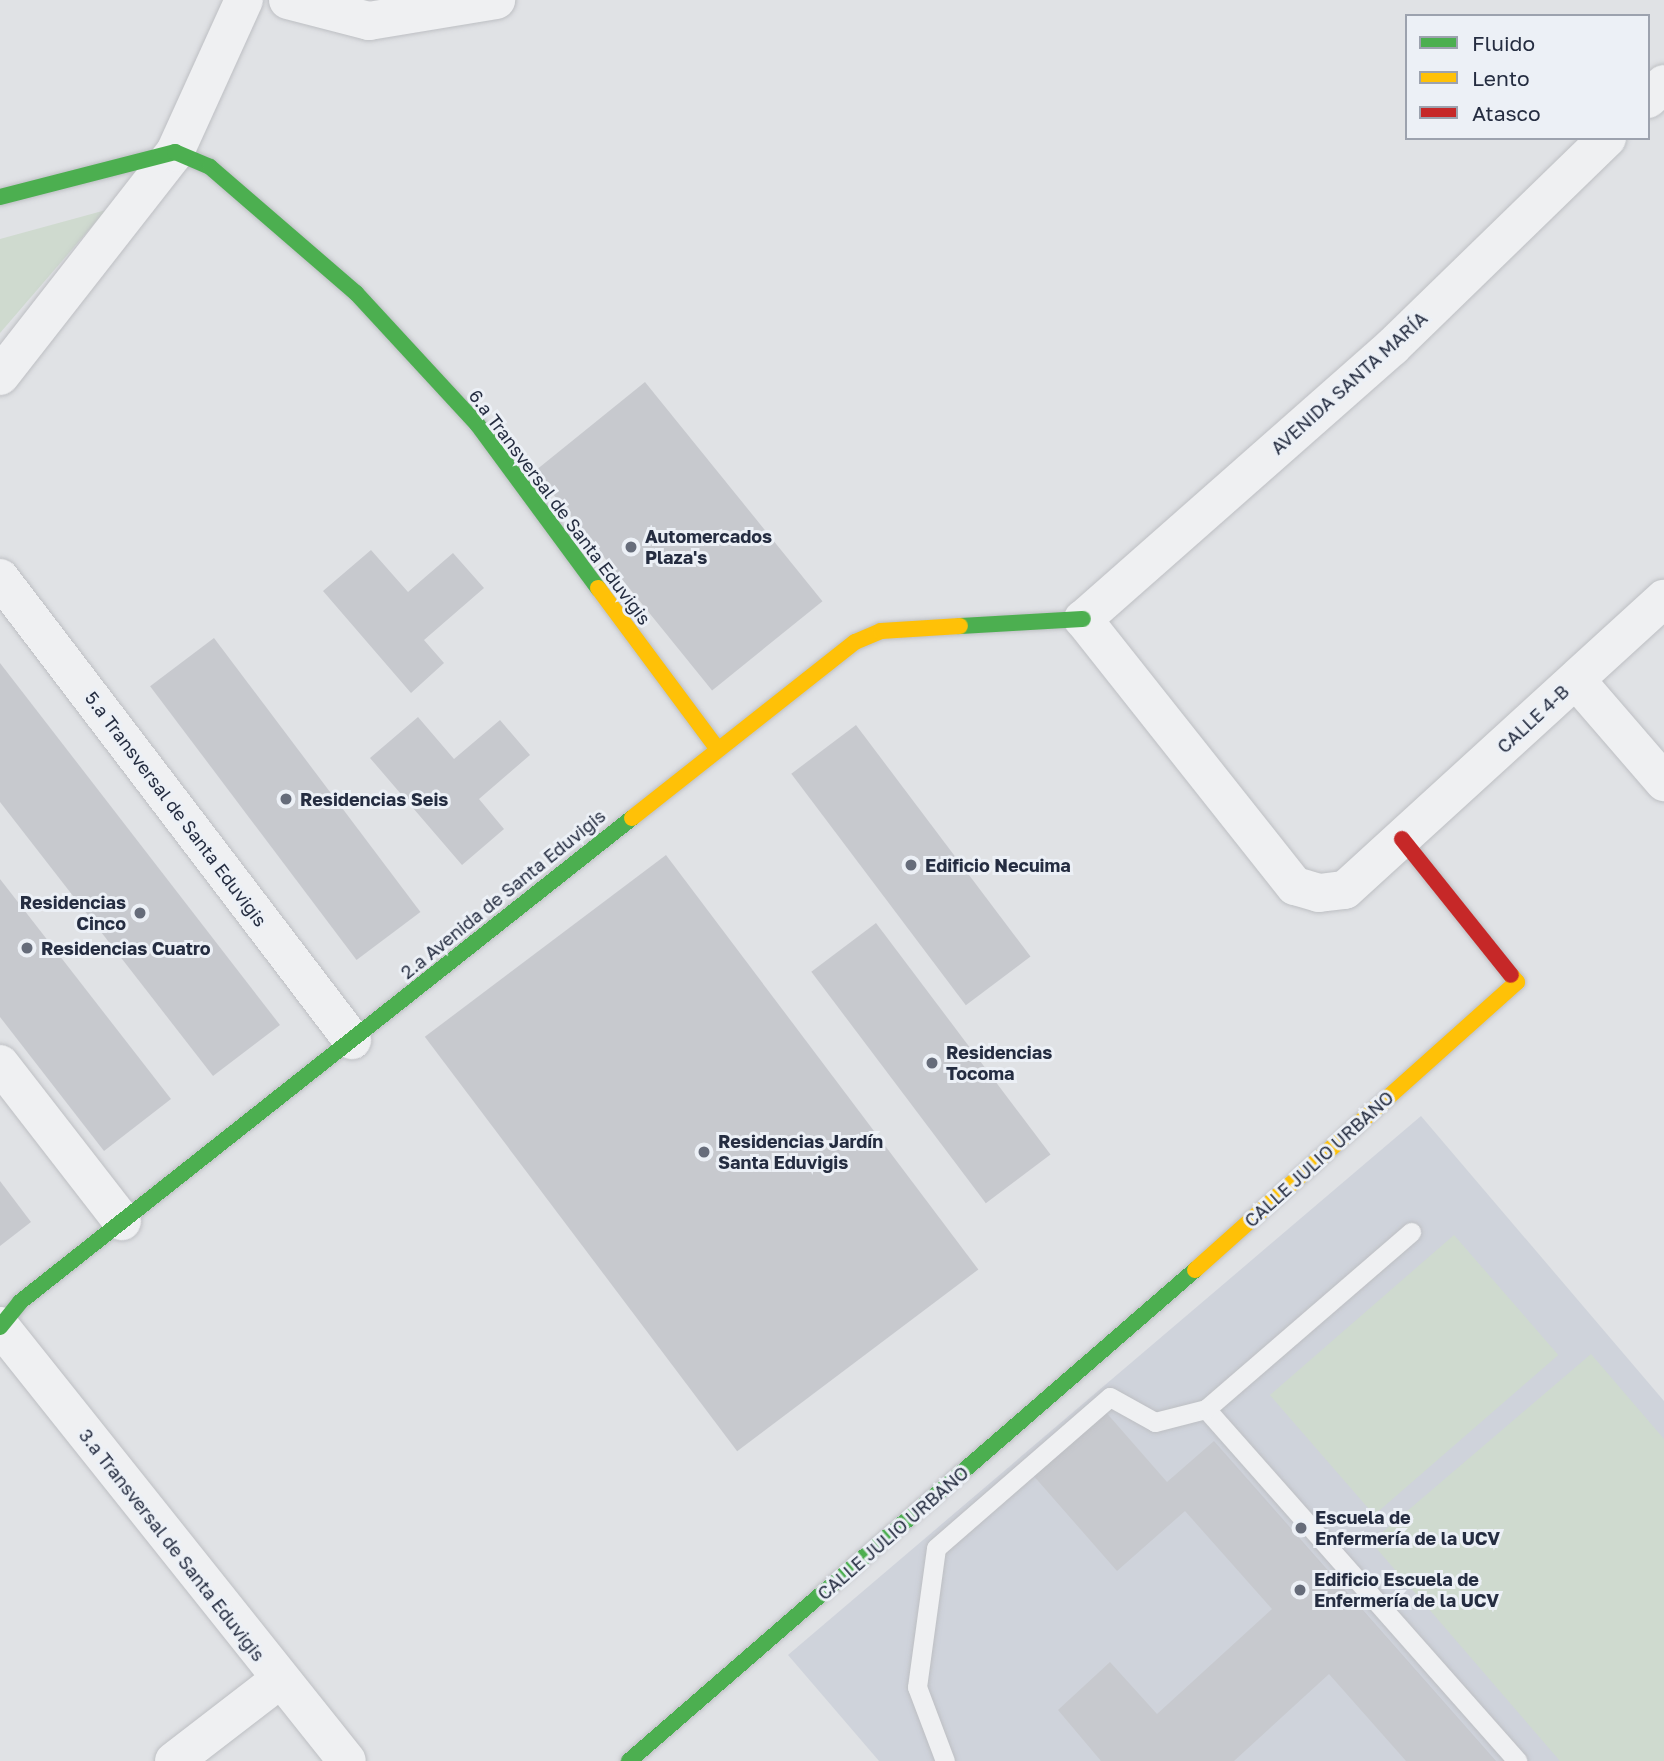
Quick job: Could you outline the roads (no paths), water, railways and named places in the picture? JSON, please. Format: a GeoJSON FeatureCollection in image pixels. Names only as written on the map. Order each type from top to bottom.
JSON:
{"type":"FeatureCollection","features":[{"type":"Feature","properties":{"kind":"street"},"geometry":{"type":"LineString","coordinates":[[0,376],[175,152],[244,0]]}},
{"type":"Feature","properties":{"kind":"street"},"geometry":{"type":"LineString","coordinates":[[288,0],[369,21],[496,0]]}},
{"type":"Feature","properties":{"kind":"street"},"geometry":{"type":"LineString","coordinates":[[1650,97],[1664,84]]}},
{"type":"Feature","properties":{"kind":"street","name":"AVENIDA SANTA MARÍA"},"geometry":{"type":"LineString","coordinates":[[1083,620],[1392,347],[1605,140]]}},
{"type":"Feature","properties":{"kind":"street"},"geometry":{"type":"LineString","coordinates":[[0,197],[175,152]]}},
{"type":"Feature","properties":{"kind":"street","name":"6.ª Transversal de Santa Eduvigis"},"geometry":{"type":"LineString","coordinates":[[175,152],[210,167],[356,293],[477,424],[718,748]]}},
{"type":"Feature","properties":{"kind":"street","name":"5.ª Transversal de Santa Eduvigis"},"geometry":{"type":"LineString","coordinates":[[0,578],[352,1040]]}},
{"type":"Feature","properties":{"kind":"street","name":"CALLE 4-B"},"geometry":{"type":"LineString","coordinates":[[1402,839],[1664,599]]}},
{"type":"Feature","properties":{"kind":"street"},"geometry":{"type":"LineString","coordinates":[[1083,620],[1295,887],[1319,893],[1345,890],[1402,839]]}},
{"type":"Feature","properties":{"kind":"street","name":"2.ª Avenida de Santa Eduvigis"},"geometry":{"type":"LineString","coordinates":[[0,1327],[20,1302],[352,1040],[820,664],[881,631],[1083,620]]}},
{"type":"Feature","properties":{"kind":"street"},"geometry":{"type":"LineString","coordinates":[[1576,680],[1664,782]]}},
{"type":"Feature","properties":{"kind":"street","name":"CALLE JULIO URBANO"},"geometry":{"type":"LineString","coordinates":[[629,1761],[1127,1331],[1517,982],[1402,839]]}},
{"type":"Feature","properties":{"kind":"street"},"geometry":{"type":"LineString","coordinates":[[0,1064],[122,1222]]}},
{"type":"Feature","properties":{"kind":"street","name":"3.ª Transversal de Santa Eduvigis"},"geometry":{"type":"LineString","coordinates":[[0,1327],[279,1680],[347,1761]]}},
{"type":"Feature","properties":{"kind":"street"},"geometry":{"type":"LineString","coordinates":[[174,1761],[279,1680]]}},
{"type":"Feature","properties":{"kind":"lane"},"geometry":{"type":"LineString","coordinates":[[945,1761],[917,1687],[936,1548],[1110,1397],[1155,1422],[1206,1409],[1411,1232]]}},
{"type":"Feature","properties":{"kind":"lane"},"geometry":{"type":"LineString","coordinates":[[1206,1409],[1517,1761]]}},
{"type":"Feature","properties":{"kind":"place","name":"Automercados Plaza's"},"geometry":{"type":"Point","coordinates":[631,547]}},
{"type":"Feature","properties":{"kind":"place","name":"Residencias Seis"},"geometry":{"type":"Point","coordinates":[286,799]}},
{"type":"Feature","properties":{"kind":"place","name":"Edificio Necuima"},"geometry":{"type":"Point","coordinates":[911,865]}},
{"type":"Feature","properties":{"kind":"place","name":"Residencias Cinco"},"geometry":{"type":"Point","coordinates":[140,913]}},
{"type":"Feature","properties":{"kind":"place","name":"Residencias Cuatro"},"geometry":{"type":"Point","coordinates":[27,948]}},
{"type":"Feature","properties":{"kind":"place","name":"Residencias Tocoma"},"geometry":{"type":"Point","coordinates":[932,1063]}},
{"type":"Feature","properties":{"kind":"place","name":"Residencias Jardín Santa Eduvigis"},"geometry":{"type":"Point","coordinates":[704,1152]}},
{"type":"Feature","properties":{"kind":"place","name":"Escuela de Enfermería de la UCV"},"geometry":{"type":"Point","coordinates":[1301,1528]}},
{"type":"Feature","properties":{"kind":"place","name":"Edificio Escuela de Enfermería de la UCV"},"geometry":{"type":"Point","coordinates":[1300,1590]}}]}
